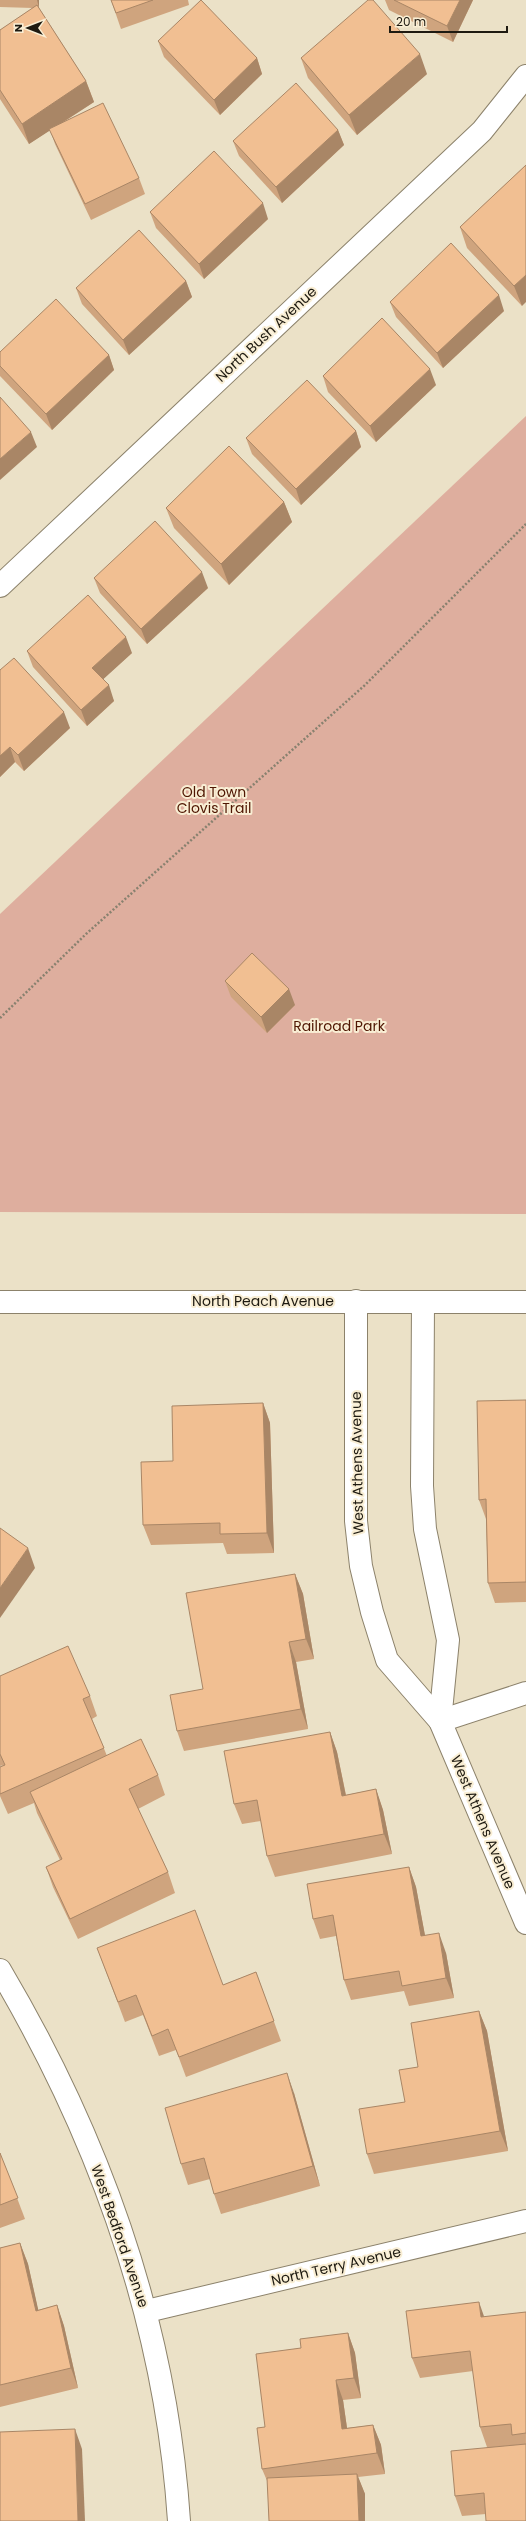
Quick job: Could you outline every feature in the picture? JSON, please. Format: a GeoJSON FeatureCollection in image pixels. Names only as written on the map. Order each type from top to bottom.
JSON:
{"type":"FeatureCollection","features":[{"type":"Feature","properties":{"kind":"street","name":"North Bush Avenue"},"geometry":{"type":"LineString","coordinates":[[0,586],[482,131],[526,76]]}},
{"type":"Feature","properties":{"kind":"street","name":"West Athens Avenue"},"geometry":{"type":"LineString","coordinates":[[356,1301],[356,1521],[361,1566],[372,1612],[387,1660],[440,1721],[526,1923]]}},
{"type":"Feature","properties":{"kind":"street","name":"North Peach Avenue"},"geometry":{"type":"LineString","coordinates":[[0,1302],[526,1302]]}},
{"type":"Feature","properties":{"kind":"street","name":"West Athens Avenue"},"geometry":{"type":"LineString","coordinates":[[424,1302],[422,1486],[425,1529],[448,1640],[440,1721]]}},
{"type":"Feature","properties":{"kind":"street"},"geometry":{"type":"LineString","coordinates":[[440,1721],[526,1693]]}},
{"type":"Feature","properties":{"kind":"street","name":"West Bedford Avenue"},"geometry":{"type":"LineString","coordinates":[[0,1970],[27,2015],[72,2106],[114,2208],[147,2310],[166,2402],[179,2521]]}},
{"type":"Feature","properties":{"kind":"street","name":"North Terry Avenue"},"geometry":{"type":"LineString","coordinates":[[147,2310],[526,2221]]}},
{"type":"Feature","properties":{"kind":"path"},"geometry":{"type":"LineString","coordinates":[[0,1018],[86,934],[369,681],[526,524]]}},
{"type":"Feature","properties":{"kind":"green space","name":"Railroad Park"},"geometry":{"type":"Polygon","coordinates":[[[526,416],[526,1214],[0,1212],[0,914],[526,416]]]}},
{"type":"Feature","properties":{"kind":"building"},"geometry":{"type":"Polygon","coordinates":[[[111,0],[153,0],[116,13],[111,0]]]}},
{"type":"Feature","properties":{"kind":"building"},"geometry":{"type":"Polygon","coordinates":[[[201,0],[257,58],[214,100],[158,41],[201,0]]]}},
{"type":"Feature","properties":{"kind":"building"},"geometry":{"type":"Polygon","coordinates":[[[368,0],[373,0],[420,54],[349,115],[301,58],[368,0]]]}},
{"type":"Feature","properties":{"kind":"building"},"geometry":{"type":"Polygon","coordinates":[[[394,0],[460,0],[447,26],[394,0]]]}},
{"type":"Feature","properties":{"kind":"building"},"geometry":{"type":"Polygon","coordinates":[[[37,5],[86,81],[22,124],[0,90],[0,30],[37,5]]]}},
{"type":"Feature","properties":{"kind":"building"},"geometry":{"type":"Polygon","coordinates":[[[296,83],[338,130],[276,187],[233,141],[296,83]]]}},
{"type":"Feature","properties":{"kind":"building"},"geometry":{"type":"Polygon","coordinates":[[[103,103],[139,178],[85,204],[49,129],[103,103]]]}},
{"type":"Feature","properties":{"kind":"building"},"geometry":{"type":"Polygon","coordinates":[[[214,151],[263,203],[199,264],[150,212],[214,151]]]}},
{"type":"Feature","properties":{"kind":"building"},"geometry":{"type":"Polygon","coordinates":[[[526,165],[526,275],[514,286],[460,227],[526,165]]]}},
{"type":"Feature","properties":{"kind":"building"},"geometry":{"type":"Polygon","coordinates":[[[139,230],[186,281],[123,340],[76,288],[139,230]]]}},
{"type":"Feature","properties":{"kind":"building"},"geometry":{"type":"Polygon","coordinates":[[[451,243],[499,295],[437,353],[390,302],[451,243]]]}},
{"type":"Feature","properties":{"kind":"building"},"geometry":{"type":"Polygon","coordinates":[[[56,299],[109,355],[46,414],[0,366],[0,352],[56,299]]]}},
{"type":"Feature","properties":{"kind":"building"},"geometry":{"type":"Polygon","coordinates":[[[382,318],[430,369],[370,426],[323,376],[382,318]]]}},
{"type":"Feature","properties":{"kind":"building"},"geometry":{"type":"Polygon","coordinates":[[[307,380],[356,431],[296,489],[246,438],[307,380]]]}},
{"type":"Feature","properties":{"kind":"building"},"geometry":{"type":"Polygon","coordinates":[[[0,397],[31,432],[0,459],[0,397]]]}},
{"type":"Feature","properties":{"kind":"building"},"geometry":{"type":"Polygon","coordinates":[[[229,446],[284,502],[221,564],[166,508],[229,446]]]}},
{"type":"Feature","properties":{"kind":"building"},"geometry":{"type":"Polygon","coordinates":[[[155,521],[202,572],[141,629],[94,578],[155,521]]]}},
{"type":"Feature","properties":{"kind":"building"},"geometry":{"type":"Polygon","coordinates":[[[88,595],[126,637],[92,668],[109,685],[81,710],[27,651],[88,595]]]}},
{"type":"Feature","properties":{"kind":"building"},"geometry":{"type":"Polygon","coordinates":[[[14,658],[64,712],[18,755],[10,747],[0,756],[0,670],[14,658]]]}},
{"type":"Feature","properties":{"kind":"building"},"geometry":{"type":"Polygon","coordinates":[[[252,953],[289,989],[261,1017],[225,981],[252,953]]]}},
{"type":"Feature","properties":{"kind":"building"},"geometry":{"type":"Polygon","coordinates":[[[526,1400],[526,1582],[488,1583],[486,1499],[479,1500],[477,1401],[526,1400]]]}},
{"type":"Feature","properties":{"kind":"building"},"geometry":{"type":"Polygon","coordinates":[[[263,1403],[267,1533],[220,1534],[220,1523],[143,1525],[141,1462],[173,1461],[172,1406],[263,1403]]]}},
{"type":"Feature","properties":{"kind":"building"},"geometry":{"type":"Polygon","coordinates":[[[0,1528],[28,1548],[0,1588],[0,1528]]]}},
{"type":"Feature","properties":{"kind":"building"},"geometry":{"type":"Polygon","coordinates":[[[295,1574],[306,1639],[289,1642],[301,1709],[177,1731],[170,1695],[203,1689],[186,1593],[295,1574]]]}},
{"type":"Feature","properties":{"kind":"building"},"geometry":{"type":"Polygon","coordinates":[[[68,1646],[90,1696],[83,1699],[104,1748],[0,1794],[0,1767],[5,1765],[0,1754],[0,1676],[68,1646]]]}},
{"type":"Feature","properties":{"kind":"building"},"geometry":{"type":"Polygon","coordinates":[[[330,1732],[342,1796],[376,1789],[384,1834],[267,1856],[257,1800],[234,1804],[224,1751],[330,1732]]]}},
{"type":"Feature","properties":{"kind":"building"},"geometry":{"type":"Polygon","coordinates":[[[141,1739],[158,1775],[129,1789],[168,1872],[70,1919],[46,1867],[62,1859],[30,1792],[141,1739]]]}},
{"type":"Feature","properties":{"kind":"building"},"geometry":{"type":"Polygon","coordinates":[[[409,1867],[421,1936],[439,1933],[446,1978],[402,1986],[399,1971],[344,1980],[333,1915],[313,1919],[307,1884],[409,1867]]]}},
{"type":"Feature","properties":{"kind":"building"},"geometry":{"type":"Polygon","coordinates":[[[195,1910],[223,1985],[256,1972],[274,2021],[179,2057],[168,2029],[152,2036],[136,1995],[118,2002],[97,1948],[195,1910]]]}},
{"type":"Feature","properties":{"kind":"building"},"geometry":{"type":"Polygon","coordinates":[[[479,2011],[500,2131],[367,2154],[359,2109],[405,2102],[399,2070],[418,2067],[411,2023],[479,2011]]]}},
{"type":"Feature","properties":{"kind":"building"},"geometry":{"type":"Polygon","coordinates":[[[287,2073],[313,2166],[214,2194],[204,2158],[181,2164],[165,2108],[287,2073]]]}},
{"type":"Feature","properties":{"kind":"building"},"geometry":{"type":"Polygon","coordinates":[[[0,2153],[18,2198],[0,2205],[0,2153]]]}},
{"type":"Feature","properties":{"kind":"building"},"geometry":{"type":"Polygon","coordinates":[[[20,2243],[36,2311],[57,2305],[71,2368],[0,2385],[0,2248],[20,2243]]]}},
{"type":"Feature","properties":{"kind":"building"},"geometry":{"type":"Polygon","coordinates":[[[479,2302],[481,2317],[526,2312],[526,2433],[512,2435],[511,2424],[480,2427],[470,2351],[412,2358],[406,2311],[479,2302]]]}},
{"type":"Feature","properties":{"kind":"building"},"geometry":{"type":"Polygon","coordinates":[[[348,2333],[354,2378],[336,2380],[342,2429],[373,2425],[377,2453],[262,2469],[257,2428],[265,2427],[256,2354],[301,2348],[300,2339],[348,2333]]]}},
{"type":"Feature","properties":{"kind":"building"},"geometry":{"type":"Polygon","coordinates":[[[75,2429],[78,2521],[0,2521],[0,2432],[75,2429]]]}},
{"type":"Feature","properties":{"kind":"building"},"geometry":{"type":"Polygon","coordinates":[[[526,2444],[526,2521],[486,2521],[484,2493],[455,2496],[451,2451],[526,2444]]]}},
{"type":"Feature","properties":{"kind":"building"},"geometry":{"type":"Polygon","coordinates":[[[357,2474],[359,2521],[269,2521],[267,2478],[357,2474]]]}},
{"type":"Feature","properties":{"kind":"park label","name":"Old Town Clovis Trail"},"geometry":{"type":"Point","coordinates":[214,800]}}]}
